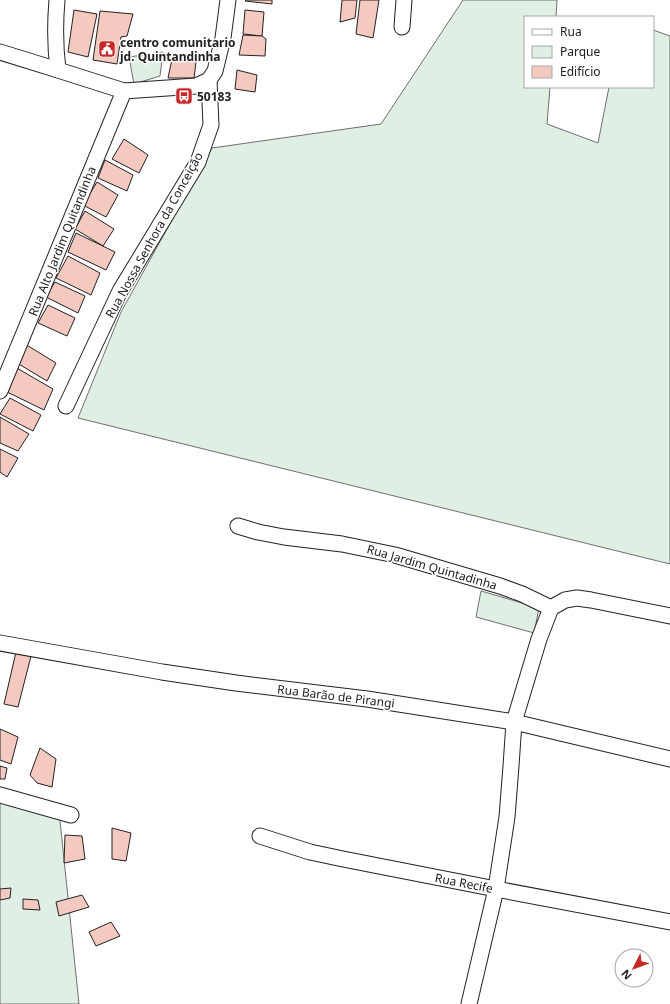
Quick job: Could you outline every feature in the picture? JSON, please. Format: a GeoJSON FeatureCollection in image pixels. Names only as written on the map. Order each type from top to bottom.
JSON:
{"type":"FeatureCollection","features":[{"type":"Feature","properties":{"kind":"street"},"geometry":{"type":"LineString","coordinates":[[58,0],[56,21],[56,55],[58,70]]}},
{"type":"Feature","properties":{"kind":"street","name":"Rua Nossa Senhora da Conceição"},"geometry":{"type":"LineString","coordinates":[[66,406],[120,291],[198,162],[211,125],[209,80],[215,71],[219,56],[228,0]]}},
{"type":"Feature","properties":{"kind":"street"},"geometry":{"type":"LineString","coordinates":[[402,27],[404,0]]}},
{"type":"Feature","properties":{"kind":"street"},"geometry":{"type":"LineString","coordinates":[[0,52],[124,91],[196,86],[209,80]]}},
{"type":"Feature","properties":{"kind":"street","name":"Rua Alto Jardim Quitandinha"},"geometry":{"type":"LineString","coordinates":[[0,391],[124,91]]}},
{"type":"Feature","properties":{"kind":"street","name":"Rua Jardim Quintadinha"},"geometry":{"type":"LineString","coordinates":[[238,526],[284,537],[342,544],[395,555],[500,586],[522,594],[551,608]]}},
{"type":"Feature","properties":{"kind":"street"},"geometry":{"type":"LineString","coordinates":[[469,1004],[496,889],[507,818],[514,722],[539,639],[551,608],[565,600],[578,598],[670,616]]}},
{"type":"Feature","properties":{"kind":"street","name":"Rua Barão de Pirangi"},"geometry":{"type":"LineString","coordinates":[[0,643],[169,674],[367,699],[514,722],[670,759]]}},
{"type":"Feature","properties":{"kind":"street"},"geometry":{"type":"LineString","coordinates":[[0,795],[71,815]]}},
{"type":"Feature","properties":{"kind":"street","name":"Rua Recife"},"geometry":{"type":"LineString","coordinates":[[260,836],[310,852],[670,922]]}},
{"type":"Feature","properties":{"kind":"green space"},"geometry":{"type":"Polygon","coordinates":[[[463,0],[557,0],[556,16],[524,16],[524,88],[550,88],[547,124],[598,143],[609,88],[654,88],[654,30],[670,36],[670,564],[78,418],[121,312],[212,148],[381,124],[463,0]]]}},
{"type":"Feature","properties":{"kind":"green space"},"geometry":{"type":"Polygon","coordinates":[[[163,52],[160,76],[134,84],[129,57],[163,52]]]}},
{"type":"Feature","properties":{"kind":"green space"},"geometry":{"type":"Polygon","coordinates":[[[481,591],[539,608],[534,633],[476,617],[481,591]]]}},
{"type":"Feature","properties":{"kind":"green space"},"geometry":{"type":"Polygon","coordinates":[[[0,800],[59,811],[79,1004],[0,1004],[0,800]]]}},
{"type":"Feature","properties":{"kind":"building"},"geometry":{"type":"Polygon","coordinates":[[[272,0],[272,4],[245,1],[272,0]]]}},
{"type":"Feature","properties":{"kind":"building"},"geometry":{"type":"Polygon","coordinates":[[[342,0],[357,0],[355,18],[340,22],[342,0]]]}},
{"type":"Feature","properties":{"kind":"building"},"geometry":{"type":"Polygon","coordinates":[[[360,0],[379,0],[373,38],[356,34],[360,0]]]}},
{"type":"Feature","properties":{"kind":"building"},"geometry":{"type":"Polygon","coordinates":[[[74,10],[97,14],[88,57],[68,52],[74,10]]]}},
{"type":"Feature","properties":{"kind":"building"},"geometry":{"type":"Polygon","coordinates":[[[245,10],[264,12],[262,36],[243,34],[245,10]]]}},
{"type":"Feature","properties":{"kind":"building","name":"centro comunitario jd. Quintandinha"},"geometry":{"type":"Polygon","coordinates":[[[100,11],[133,14],[127,36],[121,37],[117,64],[93,60],[100,11]]]}},
{"type":"Feature","properties":{"kind":"building"},"geometry":{"type":"Polygon","coordinates":[[[243,35],[262,36],[266,39],[265,56],[239,55],[243,35]]]}},
{"type":"Feature","properties":{"kind":"building"},"geometry":{"type":"Polygon","coordinates":[[[172,59],[196,62],[194,78],[168,78],[172,59]]]}},
{"type":"Feature","properties":{"kind":"building"},"geometry":{"type":"Polygon","coordinates":[[[237,70],[257,75],[255,92],[235,89],[237,70]]]}},
{"type":"Feature","properties":{"kind":"building"},"geometry":{"type":"Polygon","coordinates":[[[124,139],[148,155],[139,173],[112,159],[124,139]]]}},
{"type":"Feature","properties":{"kind":"building"},"geometry":{"type":"Polygon","coordinates":[[[105,160],[133,175],[127,191],[98,178],[105,160]]]}},
{"type":"Feature","properties":{"kind":"building"},"geometry":{"type":"Polygon","coordinates":[[[97,182],[118,195],[106,217],[83,205],[97,182]]]}},
{"type":"Feature","properties":{"kind":"building"},"geometry":{"type":"Polygon","coordinates":[[[85,211],[114,229],[103,246],[75,229],[85,211]]]}},
{"type":"Feature","properties":{"kind":"building"},"geometry":{"type":"Polygon","coordinates":[[[76,233],[115,252],[106,270],[68,252],[76,233]]]}},
{"type":"Feature","properties":{"kind":"building"},"geometry":{"type":"Polygon","coordinates":[[[68,256],[100,273],[91,295],[56,278],[68,256]]]}},
{"type":"Feature","properties":{"kind":"building"},"geometry":{"type":"Polygon","coordinates":[[[55,282],[85,296],[78,313],[46,297],[55,282]]]}},
{"type":"Feature","properties":{"kind":"building"},"geometry":{"type":"Polygon","coordinates":[[[48,305],[75,318],[67,336],[38,323],[48,305]]]}},
{"type":"Feature","properties":{"kind":"building"},"geometry":{"type":"Polygon","coordinates":[[[25,344],[56,363],[47,381],[17,363],[25,344]]]}},
{"type":"Feature","properties":{"kind":"building"},"geometry":{"type":"Polygon","coordinates":[[[15,367],[53,389],[44,410],[3,390],[15,367]]]}},
{"type":"Feature","properties":{"kind":"building"},"geometry":{"type":"Polygon","coordinates":[[[10,398],[41,415],[33,431],[0,414],[10,398]]]}},
{"type":"Feature","properties":{"kind":"building"},"geometry":{"type":"Polygon","coordinates":[[[0,417],[29,434],[18,451],[0,443],[0,417]]]}},
{"type":"Feature","properties":{"kind":"building"},"geometry":{"type":"Polygon","coordinates":[[[0,449],[18,458],[7,477],[0,472],[0,449]]]}},
{"type":"Feature","properties":{"kind":"building"},"geometry":{"type":"Polygon","coordinates":[[[16,652],[31,656],[18,707],[4,704],[16,652]]]}},
{"type":"Feature","properties":{"kind":"building"},"geometry":{"type":"Polygon","coordinates":[[[0,729],[18,737],[11,764],[0,760],[0,729]]]}},
{"type":"Feature","properties":{"kind":"building"},"geometry":{"type":"Polygon","coordinates":[[[40,748],[56,759],[52,787],[37,783],[30,775],[40,748]]]}},
{"type":"Feature","properties":{"kind":"building"},"geometry":{"type":"Polygon","coordinates":[[[0,766],[7,768],[5,779],[0,779],[0,766]]]}},
{"type":"Feature","properties":{"kind":"building"},"geometry":{"type":"Polygon","coordinates":[[[112,828],[131,833],[126,861],[112,859],[112,828]]]}},
{"type":"Feature","properties":{"kind":"building"},"geometry":{"type":"Polygon","coordinates":[[[65,835],[82,836],[85,859],[64,863],[65,835]]]}},
{"type":"Feature","properties":{"kind":"building"},"geometry":{"type":"Polygon","coordinates":[[[11,888],[10,898],[0,900],[0,889],[11,888]]]}},
{"type":"Feature","properties":{"kind":"building"},"geometry":{"type":"Polygon","coordinates":[[[82,895],[89,907],[59,916],[56,902],[82,895]]]}},
{"type":"Feature","properties":{"kind":"building"},"geometry":{"type":"Polygon","coordinates":[[[23,899],[38,900],[40,910],[23,909],[23,899]]]}},
{"type":"Feature","properties":{"kind":"building"},"geometry":{"type":"Polygon","coordinates":[[[111,922],[120,936],[96,946],[89,932],[111,922]]]}},
{"type":"Feature","properties":{"kind":"place","name":"centro comunitario jd. Quintandinha"},"geometry":{"type":"Point","coordinates":[107,49]}},
{"type":"Feature","properties":{"kind":"place","name":"50183"},"geometry":{"type":"Point","coordinates":[184,96]}}]}
